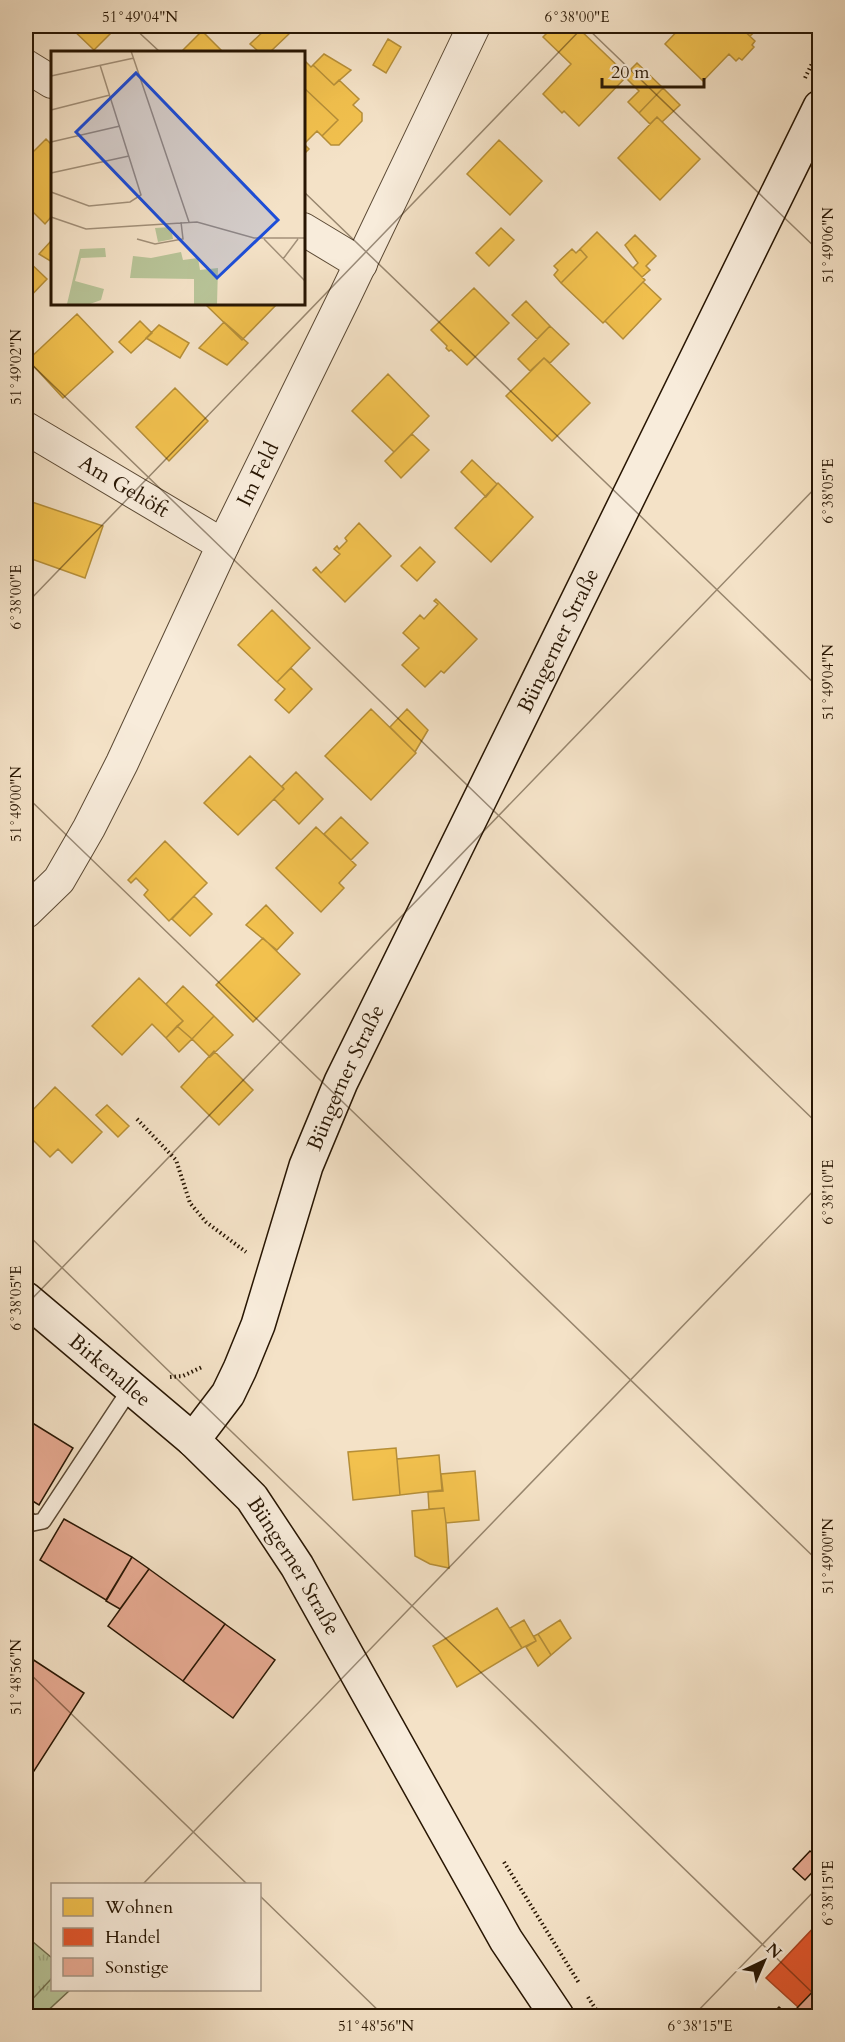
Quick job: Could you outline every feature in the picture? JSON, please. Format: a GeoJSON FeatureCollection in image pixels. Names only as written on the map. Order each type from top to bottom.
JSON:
{"type":"FeatureCollection","features":[{"type":"Feature","properties":{"kind":"street","name":"Im Feld"},"geometry":{"type":"LineString","coordinates":[[26,912],[59,880],[122,763],[223,545],[361,264],[474,26]]}},
{"type":"Feature","properties":{"kind":"street"},"geometry":{"type":"LineString","coordinates":[[26,66],[51,81]]}},
{"type":"Feature","properties":{"kind":"street","name":"Büngerner Straße"},"geometry":{"type":"LineString","coordinates":[[557,2016],[506,1940],[297,1566],[252,1498],[193,1440],[228,1394],[240,1369],[262,1315],[306,1166],[341,1082],[819,107]]}},
{"type":"Feature","properties":{"kind":"street"},"geometry":{"type":"LineString","coordinates":[[304,230],[361,264]]}},
{"type":"Feature","properties":{"kind":"street","name":"Am Gehöft"},"geometry":{"type":"LineString","coordinates":[[26,428],[223,545]]}},
{"type":"Feature","properties":{"kind":"street","name":"Birkenallee"},"geometry":{"type":"LineString","coordinates":[[26,1299],[193,1440]]}},
{"type":"Feature","properties":{"kind":"lane"},"geometry":{"type":"LineString","coordinates":[[26,1518],[33,1522],[43,1521],[131,1388]]}},
{"type":"Feature","properties":{"kind":"path"},"geometry":{"type":"LineString","coordinates":[[137,1119],[176,1160],[190,1203],[206,1222],[253,1257]]}},
{"type":"Feature","properties":{"kind":"green space"},"geometry":{"type":"Polygon","coordinates":[[[26,1936],[51,1957],[51,1991],[69,1991],[42,2016],[26,2016],[26,1936]]]}},
{"type":"Feature","properties":{"kind":"building: Wohnen"},"geometry":{"type":"Polygon","coordinates":[[[69,26],[118,26],[94,50],[69,26]]]}},
{"type":"Feature","properties":{"kind":"building: Wohnen"},"geometry":{"type":"Polygon","coordinates":[[[269,26],[277,26],[290,33],[271,51],[258,51],[250,44],[269,26]]]}},
{"type":"Feature","properties":{"kind":"building: Wohnen"},"geometry":{"type":"Polygon","coordinates":[[[554,26],[576,26],[626,74],[626,77],[579,126],[543,94],[571,64],[543,37],[554,26]]]}},
{"type":"Feature","properties":{"kind":"building: Wohnen"},"geometry":{"type":"Polygon","coordinates":[[[682,26],[739,26],[755,41],[752,45],[754,47],[742,60],[739,58],[736,61],[729,54],[703,81],[665,44],[682,26]]]}},
{"type":"Feature","properties":{"kind":"building: Wohnen"},"geometry":{"type":"Polygon","coordinates":[[[739,26],[761,26],[750,36],[739,26]]]}},
{"type":"Feature","properties":{"kind":"building: Wohnen"},"geometry":{"type":"Polygon","coordinates":[[[202,31],[222,51],[182,51],[202,31]]]}},
{"type":"Feature","properties":{"kind":"building: Wohnen"},"geometry":{"type":"Polygon","coordinates":[[[388,39],[401,47],[386,73],[373,65],[388,39]]]}},
{"type":"Feature","properties":{"kind":"building: Wohnen"},"geometry":{"type":"Polygon","coordinates":[[[324,54],[351,70],[334,85],[313,65],[324,54]]]}},
{"type":"Feature","properties":{"kind":"building: Wohnen"},"geometry":{"type":"Polygon","coordinates":[[[304,60],[311,67],[313,65],[334,85],[339,80],[359,99],[353,105],[362,113],[362,121],[339,145],[331,145],[322,136],[338,120],[304,88],[304,60]]]}},
{"type":"Feature","properties":{"kind":"building: Wohnen"},"geometry":{"type":"Polygon","coordinates":[[[637,63],[663,88],[639,113],[628,102],[639,91],[624,76],[637,63]]]}},
{"type":"Feature","properties":{"kind":"building: Wohnen"},"geometry":{"type":"Polygon","coordinates":[[[304,88],[338,120],[322,136],[317,131],[304,144],[304,88]]]}},
{"type":"Feature","properties":{"kind":"building: Wohnen"},"geometry":{"type":"Polygon","coordinates":[[[663,88],[680,105],[662,122],[657,117],[650,124],[639,113],[663,88]]]}},
{"type":"Feature","properties":{"kind":"building: Wohnen"},"geometry":{"type":"Polygon","coordinates":[[[657,117],[700,159],[660,200],[618,158],[657,117]]]}},
{"type":"Feature","properties":{"kind":"building: Wohnen"},"geometry":{"type":"Polygon","coordinates":[[[46,139],[51,144],[51,217],[45,224],[26,205],[26,159],[46,139]]]}},
{"type":"Feature","properties":{"kind":"building: Wohnen"},"geometry":{"type":"Polygon","coordinates":[[[499,140],[542,181],[510,215],[467,174],[499,140]]]}},
{"type":"Feature","properties":{"kind":"building: Wohnen"},"geometry":{"type":"Polygon","coordinates":[[[304,144],[309,149],[304,154],[304,144]]]}},
{"type":"Feature","properties":{"kind":"building: Wohnen"},"geometry":{"type":"Polygon","coordinates":[[[501,228],[514,240],[489,266],[476,253],[501,228]]]}},
{"type":"Feature","properties":{"kind":"building: Wohnen"},"geometry":{"type":"Polygon","coordinates":[[[597,232],[645,280],[603,323],[561,283],[587,257],[580,249],[597,232]]]}},
{"type":"Feature","properties":{"kind":"building: Wohnen"},"geometry":{"type":"Polygon","coordinates":[[[635,235],[656,256],[646,266],[650,270],[642,277],[633,268],[638,263],[625,245],[635,235]]]}},
{"type":"Feature","properties":{"kind":"building: Wohnen"},"geometry":{"type":"Polygon","coordinates":[[[51,241],[51,261],[39,254],[51,241]]]}},
{"type":"Feature","properties":{"kind":"building: Wohnen"},"geometry":{"type":"Polygon","coordinates":[[[572,249],[576,253],[580,249],[587,257],[561,283],[554,275],[558,270],[554,266],[572,249]]]}},
{"type":"Feature","properties":{"kind":"building: Wohnen"},"geometry":{"type":"Polygon","coordinates":[[[26,259],[47,279],[26,301],[26,259]]]}},
{"type":"Feature","properties":{"kind":"building: Wohnen"},"geometry":{"type":"Polygon","coordinates":[[[643,282],[661,299],[623,339],[605,321],[643,282]]]}},
{"type":"Feature","properties":{"kind":"building: Wohnen"},"geometry":{"type":"Polygon","coordinates":[[[474,288],[509,323],[467,365],[451,350],[449,351],[431,330],[474,288]]]}},
{"type":"Feature","properties":{"kind":"building: Wohnen"},"geometry":{"type":"Polygon","coordinates":[[[526,301],[550,326],[537,339],[512,315],[526,301]]]}},
{"type":"Feature","properties":{"kind":"building: Wohnen"},"geometry":{"type":"Polygon","coordinates":[[[205,304],[277,304],[242,340],[205,304]]]}},
{"type":"Feature","properties":{"kind":"building: Wohnen"},"geometry":{"type":"Polygon","coordinates":[[[77,314],[113,352],[63,398],[28,360],[77,314]]]}},
{"type":"Feature","properties":{"kind":"building: Wohnen"},"geometry":{"type":"Polygon","coordinates":[[[140,321],[152,333],[131,353],[119,342],[140,321]]]}},
{"type":"Feature","properties":{"kind":"building: Wohnen"},"geometry":{"type":"Polygon","coordinates":[[[224,322],[248,343],[227,365],[199,348],[224,322]]]}},
{"type":"Feature","properties":{"kind":"building: Wohnen"},"geometry":{"type":"Polygon","coordinates":[[[159,325],[189,343],[180,358],[146,338],[159,325]]]}},
{"type":"Feature","properties":{"kind":"building: Wohnen"},"geometry":{"type":"Polygon","coordinates":[[[550,326],[569,344],[550,363],[544,358],[530,371],[518,359],[550,326]]]}},
{"type":"Feature","properties":{"kind":"building: Wohnen"},"geometry":{"type":"Polygon","coordinates":[[[544,358],[590,403],[552,441],[506,396],[544,358]]]}},
{"type":"Feature","properties":{"kind":"building: Wohnen"},"geometry":{"type":"Polygon","coordinates":[[[388,374],[429,416],[394,452],[352,411],[388,374]]]}},
{"type":"Feature","properties":{"kind":"building: Wohnen"},"geometry":{"type":"Polygon","coordinates":[[[175,388],[208,421],[169,461],[136,427],[175,388]]]}},
{"type":"Feature","properties":{"kind":"building: Wohnen"},"geometry":{"type":"Polygon","coordinates":[[[412,434],[429,450],[401,478],[385,461],[412,434]]]}},
{"type":"Feature","properties":{"kind":"building: Wohnen"},"geometry":{"type":"Polygon","coordinates":[[[472,460],[497,484],[486,497],[461,472],[472,460]]]}},
{"type":"Feature","properties":{"kind":"building: Wohnen"},"geometry":{"type":"Polygon","coordinates":[[[498,483],[533,517],[491,562],[455,528],[498,483]]]}},
{"type":"Feature","properties":{"kind":"building: Wohnen"},"geometry":{"type":"Polygon","coordinates":[[[29,501],[103,526],[85,578],[26,557],[26,512],[29,501]]]}},
{"type":"Feature","properties":{"kind":"building: Wohnen"},"geometry":{"type":"Polygon","coordinates":[[[359,523],[391,556],[345,602],[313,570],[316,567],[321,573],[340,554],[334,549],[337,546],[339,549],[347,541],[345,538],[359,523]]]}},
{"type":"Feature","properties":{"kind":"building: Wohnen"},"geometry":{"type":"Polygon","coordinates":[[[420,547],[435,562],[417,581],[401,566],[420,547]]]}},
{"type":"Feature","properties":{"kind":"building: Wohnen"},"geometry":{"type":"Polygon","coordinates":[[[436,599],[477,639],[444,673],[441,671],[425,687],[402,665],[419,648],[403,633],[420,615],[424,619],[438,604],[434,601],[436,599]]]}},
{"type":"Feature","properties":{"kind":"building: Wohnen"},"geometry":{"type":"Polygon","coordinates":[[[272,610],[310,648],[277,682],[238,645],[272,610]]]}},
{"type":"Feature","properties":{"kind":"building: Wohnen"},"geometry":{"type":"Polygon","coordinates":[[[291,668],[312,689],[289,713],[275,700],[285,689],[277,682],[291,668]]]}},
{"type":"Feature","properties":{"kind":"building: Wohnen"},"geometry":{"type":"Polygon","coordinates":[[[371,709],[416,753],[371,800],[325,756],[371,709]]]}},
{"type":"Feature","properties":{"kind":"building: Wohnen"},"geometry":{"type":"Polygon","coordinates":[[[407,709],[428,730],[415,752],[390,727],[407,709]]]}},
{"type":"Feature","properties":{"kind":"building: Wohnen"},"geometry":{"type":"Polygon","coordinates":[[[250,756],[284,789],[238,835],[204,803],[250,756]]]}},
{"type":"Feature","properties":{"kind":"building: Wohnen"},"geometry":{"type":"Polygon","coordinates":[[[296,772],[323,799],[299,824],[274,799],[284,789],[282,786],[296,772]]]}},
{"type":"Feature","properties":{"kind":"building: Wohnen"},"geometry":{"type":"Polygon","coordinates":[[[341,817],[368,843],[351,860],[324,834],[341,817]]]}},
{"type":"Feature","properties":{"kind":"building: Wohnen"},"geometry":{"type":"Polygon","coordinates":[[[316,827],[356,865],[339,883],[344,888],[321,912],[276,868],[316,827]]]}},
{"type":"Feature","properties":{"kind":"building: Wohnen"},"geometry":{"type":"Polygon","coordinates":[[[165,841],[207,883],[169,921],[144,895],[148,890],[136,878],[131,883],[128,880],[165,841]]]}},
{"type":"Feature","properties":{"kind":"building: Wohnen"},"geometry":{"type":"Polygon","coordinates":[[[194,896],[212,914],[190,936],[172,919],[194,896]]]}},
{"type":"Feature","properties":{"kind":"building: Wohnen"},"geometry":{"type":"Polygon","coordinates":[[[266,905],[293,933],[277,950],[246,925],[266,905]]]}},
{"type":"Feature","properties":{"kind":"building: Wohnen"},"geometry":{"type":"Polygon","coordinates":[[[263,938],[300,974],[253,1022],[216,985],[263,938]]]}},
{"type":"Feature","properties":{"kind":"building: Wohnen"},"geometry":{"type":"Polygon","coordinates":[[[139,978],[183,1021],[166,1038],[152,1024],[122,1055],[92,1026],[139,978]]]}},
{"type":"Feature","properties":{"kind":"building: Wohnen"},"geometry":{"type":"Polygon","coordinates":[[[183,986],[214,1016],[192,1039],[177,1026],[183,1021],[166,1004],[183,986]]]}},
{"type":"Feature","properties":{"kind":"building: Wohnen"},"geometry":{"type":"Polygon","coordinates":[[[214,1016],[233,1035],[210,1057],[192,1039],[214,1016]]]}},
{"type":"Feature","properties":{"kind":"building: Wohnen"},"geometry":{"type":"Polygon","coordinates":[[[177,1026],[192,1039],[179,1052],[166,1038],[177,1026]]]}},
{"type":"Feature","properties":{"kind":"building: Wohnen"},"geometry":{"type":"Polygon","coordinates":[[[214,1051],[253,1090],[219,1125],[181,1087],[214,1051]]]}},
{"type":"Feature","properties":{"kind":"building: Wohnen"},"geometry":{"type":"Polygon","coordinates":[[[55,1087],[102,1132],[72,1163],[58,1149],[50,1157],[26,1133],[26,1117],[55,1087]]]}},
{"type":"Feature","properties":{"kind":"building: Wohnen"},"geometry":{"type":"Polygon","coordinates":[[[107,1105],[129,1126],[118,1137],[96,1115],[107,1105]]]}},
{"type":"Feature","properties":{"kind":"building: Wohnen"},"geometry":{"type":"Polygon","coordinates":[[[396,1448],[400,1495],[353,1500],[348,1452],[396,1448]]]}},
{"type":"Feature","properties":{"kind":"building: Wohnen"},"geometry":{"type":"Polygon","coordinates":[[[439,1455],[442,1490],[400,1495],[397,1459],[439,1455]]]}},
{"type":"Feature","properties":{"kind":"building: Wohnen"},"geometry":{"type":"Polygon","coordinates":[[[475,1471],[479,1520],[446,1523],[444,1508],[429,1509],[428,1492],[443,1491],[441,1474],[475,1471]]]}},
{"type":"Feature","properties":{"kind":"building: Wohnen"},"geometry":{"type":"Polygon","coordinates":[[[444,1508],[449,1568],[430,1564],[415,1556],[412,1511],[444,1508]]]}},
{"type":"Feature","properties":{"kind":"building: Wohnen"},"geometry":{"type":"Polygon","coordinates":[[[497,1608],[522,1648],[457,1687],[433,1646],[497,1608]]]}},
{"type":"Feature","properties":{"kind":"building: Wohnen"},"geometry":{"type":"Polygon","coordinates":[[[524,1620],[536,1641],[522,1648],[510,1628],[524,1620]]]}},
{"type":"Feature","properties":{"kind":"building: Wohnen"},"geometry":{"type":"Polygon","coordinates":[[[560,1620],[571,1638],[551,1655],[538,1634],[560,1620]]]}},
{"type":"Feature","properties":{"kind":"building: Wohnen"},"geometry":{"type":"Polygon","coordinates":[[[538,1634],[551,1655],[538,1666],[526,1647],[536,1641],[534,1636],[538,1634]]]}},
{"type":"Feature","properties":{"kind":"building: Handel"},"geometry":{"type":"Polygon","coordinates":[[[820,1921],[820,1984],[798,2007],[766,1978],[820,1921]]]}},
{"type":"Feature","properties":{"kind":"building: Sonstige"},"geometry":{"type":"Polygon","coordinates":[[[26,1419],[73,1448],[39,1505],[26,1497],[26,1419]]]}},
{"type":"Feature","properties":{"kind":"building: Sonstige"},"geometry":{"type":"Polygon","coordinates":[[[64,1519],[132,1557],[106,1600],[40,1560],[64,1519]]]}},
{"type":"Feature","properties":{"kind":"building: Sonstige"},"geometry":{"type":"Polygon","coordinates":[[[132,1557],[149,1569],[120,1609],[106,1601],[132,1557]]]}},
{"type":"Feature","properties":{"kind":"building: Sonstige"},"geometry":{"type":"Polygon","coordinates":[[[149,1569],[225,1624],[183,1681],[108,1626],[149,1569]]]}},
{"type":"Feature","properties":{"kind":"building: Sonstige"},"geometry":{"type":"Polygon","coordinates":[[[225,1624],[275,1660],[233,1718],[183,1681],[225,1624]]]}},
{"type":"Feature","properties":{"kind":"building: Sonstige"},"geometry":{"type":"Polygon","coordinates":[[[26,1655],[84,1693],[34,1771],[26,1765],[26,1655]]]}},
{"type":"Feature","properties":{"kind":"building: Sonstige"},"geometry":{"type":"Polygon","coordinates":[[[810,1851],[820,1859],[820,1864],[805,1880],[793,1869],[810,1851]]]}},
{"type":"Feature","properties":{"kind":"building: Sonstige"},"geometry":{"type":"Polygon","coordinates":[[[820,1984],[820,2016],[790,2016],[798,2007],[820,1984]]]}},
{"type":"Feature","properties":{"kind":"building: Sonstige"},"geometry":{"type":"Polygon","coordinates":[[[779,2007],[789,2016],[770,2016],[779,2007]]]}}]}
